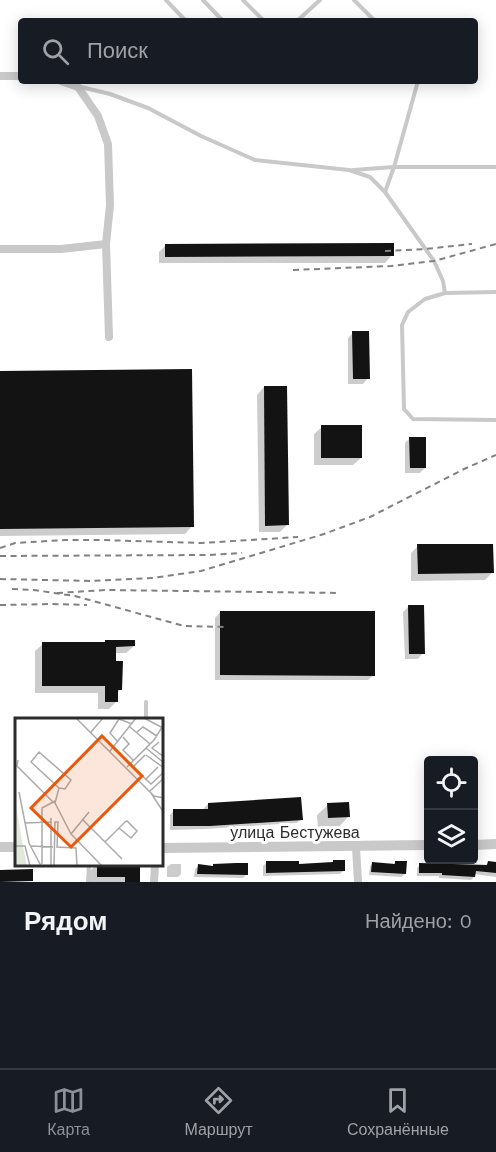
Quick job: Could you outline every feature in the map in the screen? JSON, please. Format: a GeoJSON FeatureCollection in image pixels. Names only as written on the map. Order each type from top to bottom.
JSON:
{"type":"FeatureCollection","features":[{"type":"Feature","properties":{"kind":"street"},"geometry":{"type":"LineString","coordinates":[[0,76],[18,76]]}},
{"type":"Feature","properties":{"kind":"street"},"geometry":{"type":"LineString","coordinates":[[70,84],[78,87],[98,116],[108,144],[110,205],[106,244],[109,337]]}},
{"type":"Feature","properties":{"kind":"street"},"geometry":{"type":"LineString","coordinates":[[0,249],[61,249],[106,244]]}},
{"type":"Feature","properties":{"kind":"street"},"geometry":{"type":"LineString","coordinates":[[478,844],[496,844]]}},
{"type":"Feature","properties":{"kind":"street","name":"улица Бестужева"},"geometry":{"type":"LineString","coordinates":[[164,848],[424,845]]}},
{"type":"Feature","properties":{"kind":"street"},"geometry":{"type":"LineString","coordinates":[[0,847],[15,848]]}},
{"type":"Feature","properties":{"kind":"street"},"geometry":{"type":"LineString","coordinates":[[356,847],[358,882]]}},
{"type":"Feature","properties":{"kind":"street"},"geometry":{"type":"LineString","coordinates":[[154,882],[155,867]]}},
{"type":"Feature","properties":{"kind":"lane"},"geometry":{"type":"LineString","coordinates":[[166,0],[183,18]]}},
{"type":"Feature","properties":{"kind":"lane"},"geometry":{"type":"LineString","coordinates":[[203,0],[220,18]]}},
{"type":"Feature","properties":{"kind":"lane"},"geometry":{"type":"LineString","coordinates":[[243,0],[261,18]]}},
{"type":"Feature","properties":{"kind":"lane"},"geometry":{"type":"LineString","coordinates":[[300,18],[320,0]]}},
{"type":"Feature","properties":{"kind":"lane"},"geometry":{"type":"LineString","coordinates":[[354,0],[372,18]]}},
{"type":"Feature","properties":{"kind":"lane"},"geometry":{"type":"LineString","coordinates":[[385,192],[417,84]]}},
{"type":"Feature","properties":{"kind":"lane"},"geometry":{"type":"LineString","coordinates":[[78,87],[110,94],[148,108],[201,136],[255,160],[349,170],[394,167],[496,167]]}},
{"type":"Feature","properties":{"kind":"lane"},"geometry":{"type":"LineString","coordinates":[[349,170],[370,177],[385,192],[434,261],[443,281],[445,293]]}},
{"type":"Feature","properties":{"kind":"lane"},"geometry":{"type":"LineString","coordinates":[[496,292],[445,293],[425,299],[408,312],[402,326],[404,409],[413,419],[496,420]]}},
{"type":"Feature","properties":{"kind":"lane"},"geometry":{"type":"LineString","coordinates":[[146,702],[146,718]]}},
{"type":"Feature","properties":{"kind":"lane"},"geometry":{"type":"LineString","coordinates":[[88,882],[89,867]]}},
{"type":"Feature","properties":{"kind":"building"},"geometry":{"type":"Polygon","coordinates":[[[394,243],[394,256],[165,257],[165,244],[394,243]]]}},
{"type":"Feature","properties":{"kind":"building"},"geometry":{"type":"Polygon","coordinates":[[[352,331],[369,331],[370,379],[353,379],[352,331]]]}},
{"type":"Feature","properties":{"kind":"building"},"geometry":{"type":"Polygon","coordinates":[[[192,369],[194,527],[0,529],[0,371],[192,369]]]}},
{"type":"Feature","properties":{"kind":"building"},"geometry":{"type":"Polygon","coordinates":[[[264,386],[287,386],[289,525],[265,526],[264,386]]]}},
{"type":"Feature","properties":{"kind":"building"},"geometry":{"type":"Polygon","coordinates":[[[321,425],[362,425],[362,458],[321,458],[321,425]]]}},
{"type":"Feature","properties":{"kind":"building"},"geometry":{"type":"Polygon","coordinates":[[[409,437],[426,437],[426,468],[410,468],[409,437]]]}},
{"type":"Feature","properties":{"kind":"building"},"geometry":{"type":"Polygon","coordinates":[[[417,544],[493,544],[494,573],[418,574],[417,544]]]}},
{"type":"Feature","properties":{"kind":"building"},"geometry":{"type":"Polygon","coordinates":[[[408,605],[424,605],[425,654],[409,654],[408,605]]]}},
{"type":"Feature","properties":{"kind":"building"},"geometry":{"type":"Polygon","coordinates":[[[220,611],[375,611],[375,676],[220,675],[220,611]]]}},
{"type":"Feature","properties":{"kind":"building"},"geometry":{"type":"Polygon","coordinates":[[[105,640],[135,640],[135,646],[116,647],[116,661],[123,661],[122,690],[118,690],[118,702],[105,702],[105,686],[42,686],[42,642],[105,642],[105,640]]]}},
{"type":"Feature","properties":{"kind":"building"},"geometry":{"type":"Polygon","coordinates":[[[301,797],[303,820],[173,826],[173,809],[208,809],[208,803],[301,797]]]}},
{"type":"Feature","properties":{"kind":"building"},"geometry":{"type":"Polygon","coordinates":[[[349,802],[350,817],[328,818],[327,803],[349,802]]]}},
{"type":"Feature","properties":{"kind":"building"},"geometry":{"type":"Polygon","coordinates":[[[333,860],[345,860],[345,871],[266,873],[266,861],[299,861],[299,864],[333,862],[333,860]]]}},
{"type":"Feature","properties":{"kind":"building"},"geometry":{"type":"Polygon","coordinates":[[[395,861],[407,861],[406,874],[371,872],[372,862],[395,864],[395,861]]]}},
{"type":"Feature","properties":{"kind":"building"},"geometry":{"type":"Polygon","coordinates":[[[488,861],[496,862],[496,873],[476,871],[475,877],[419,873],[419,863],[487,865],[488,861]]]}},
{"type":"Feature","properties":{"kind":"building"},"geometry":{"type":"Polygon","coordinates":[[[248,863],[248,875],[197,874],[198,864],[213,866],[213,864],[248,863]]]}},
{"type":"Feature","properties":{"kind":"building"},"geometry":{"type":"Polygon","coordinates":[[[97,867],[140,867],[140,882],[125,882],[125,877],[97,877],[97,867]]]}},
{"type":"Feature","properties":{"kind":"building"},"geometry":{"type":"Polygon","coordinates":[[[33,869],[33,881],[0,882],[0,870],[33,869]]]}},
{"type":"Feature","properties":{"kind":"railway"},"geometry":{"type":"LineString","coordinates":[[385,251],[472,244]]}},
{"type":"Feature","properties":{"kind":"railway"},"geometry":{"type":"LineString","coordinates":[[293,270],[391,266],[434,261],[496,244]]}},
{"type":"Feature","properties":{"kind":"railway"},"geometry":{"type":"LineString","coordinates":[[0,579],[91,581],[153,578],[201,571],[324,534],[370,517],[496,455]]}},
{"type":"Feature","properties":{"kind":"railway"},"geometry":{"type":"LineString","coordinates":[[0,548],[15,543],[65,540],[202,543],[298,537]]}},
{"type":"Feature","properties":{"kind":"railway"},"geometry":{"type":"LineString","coordinates":[[0,556],[242,553]]}},
{"type":"Feature","properties":{"kind":"railway"},"geometry":{"type":"LineString","coordinates":[[12,589],[75,596],[184,626],[225,627]]}},
{"type":"Feature","properties":{"kind":"railway"},"geometry":{"type":"LineString","coordinates":[[57,593],[106,590],[340,593]]}},
{"type":"Feature","properties":{"kind":"railway"},"geometry":{"type":"LineString","coordinates":[[0,605],[87,605]]}}]}
